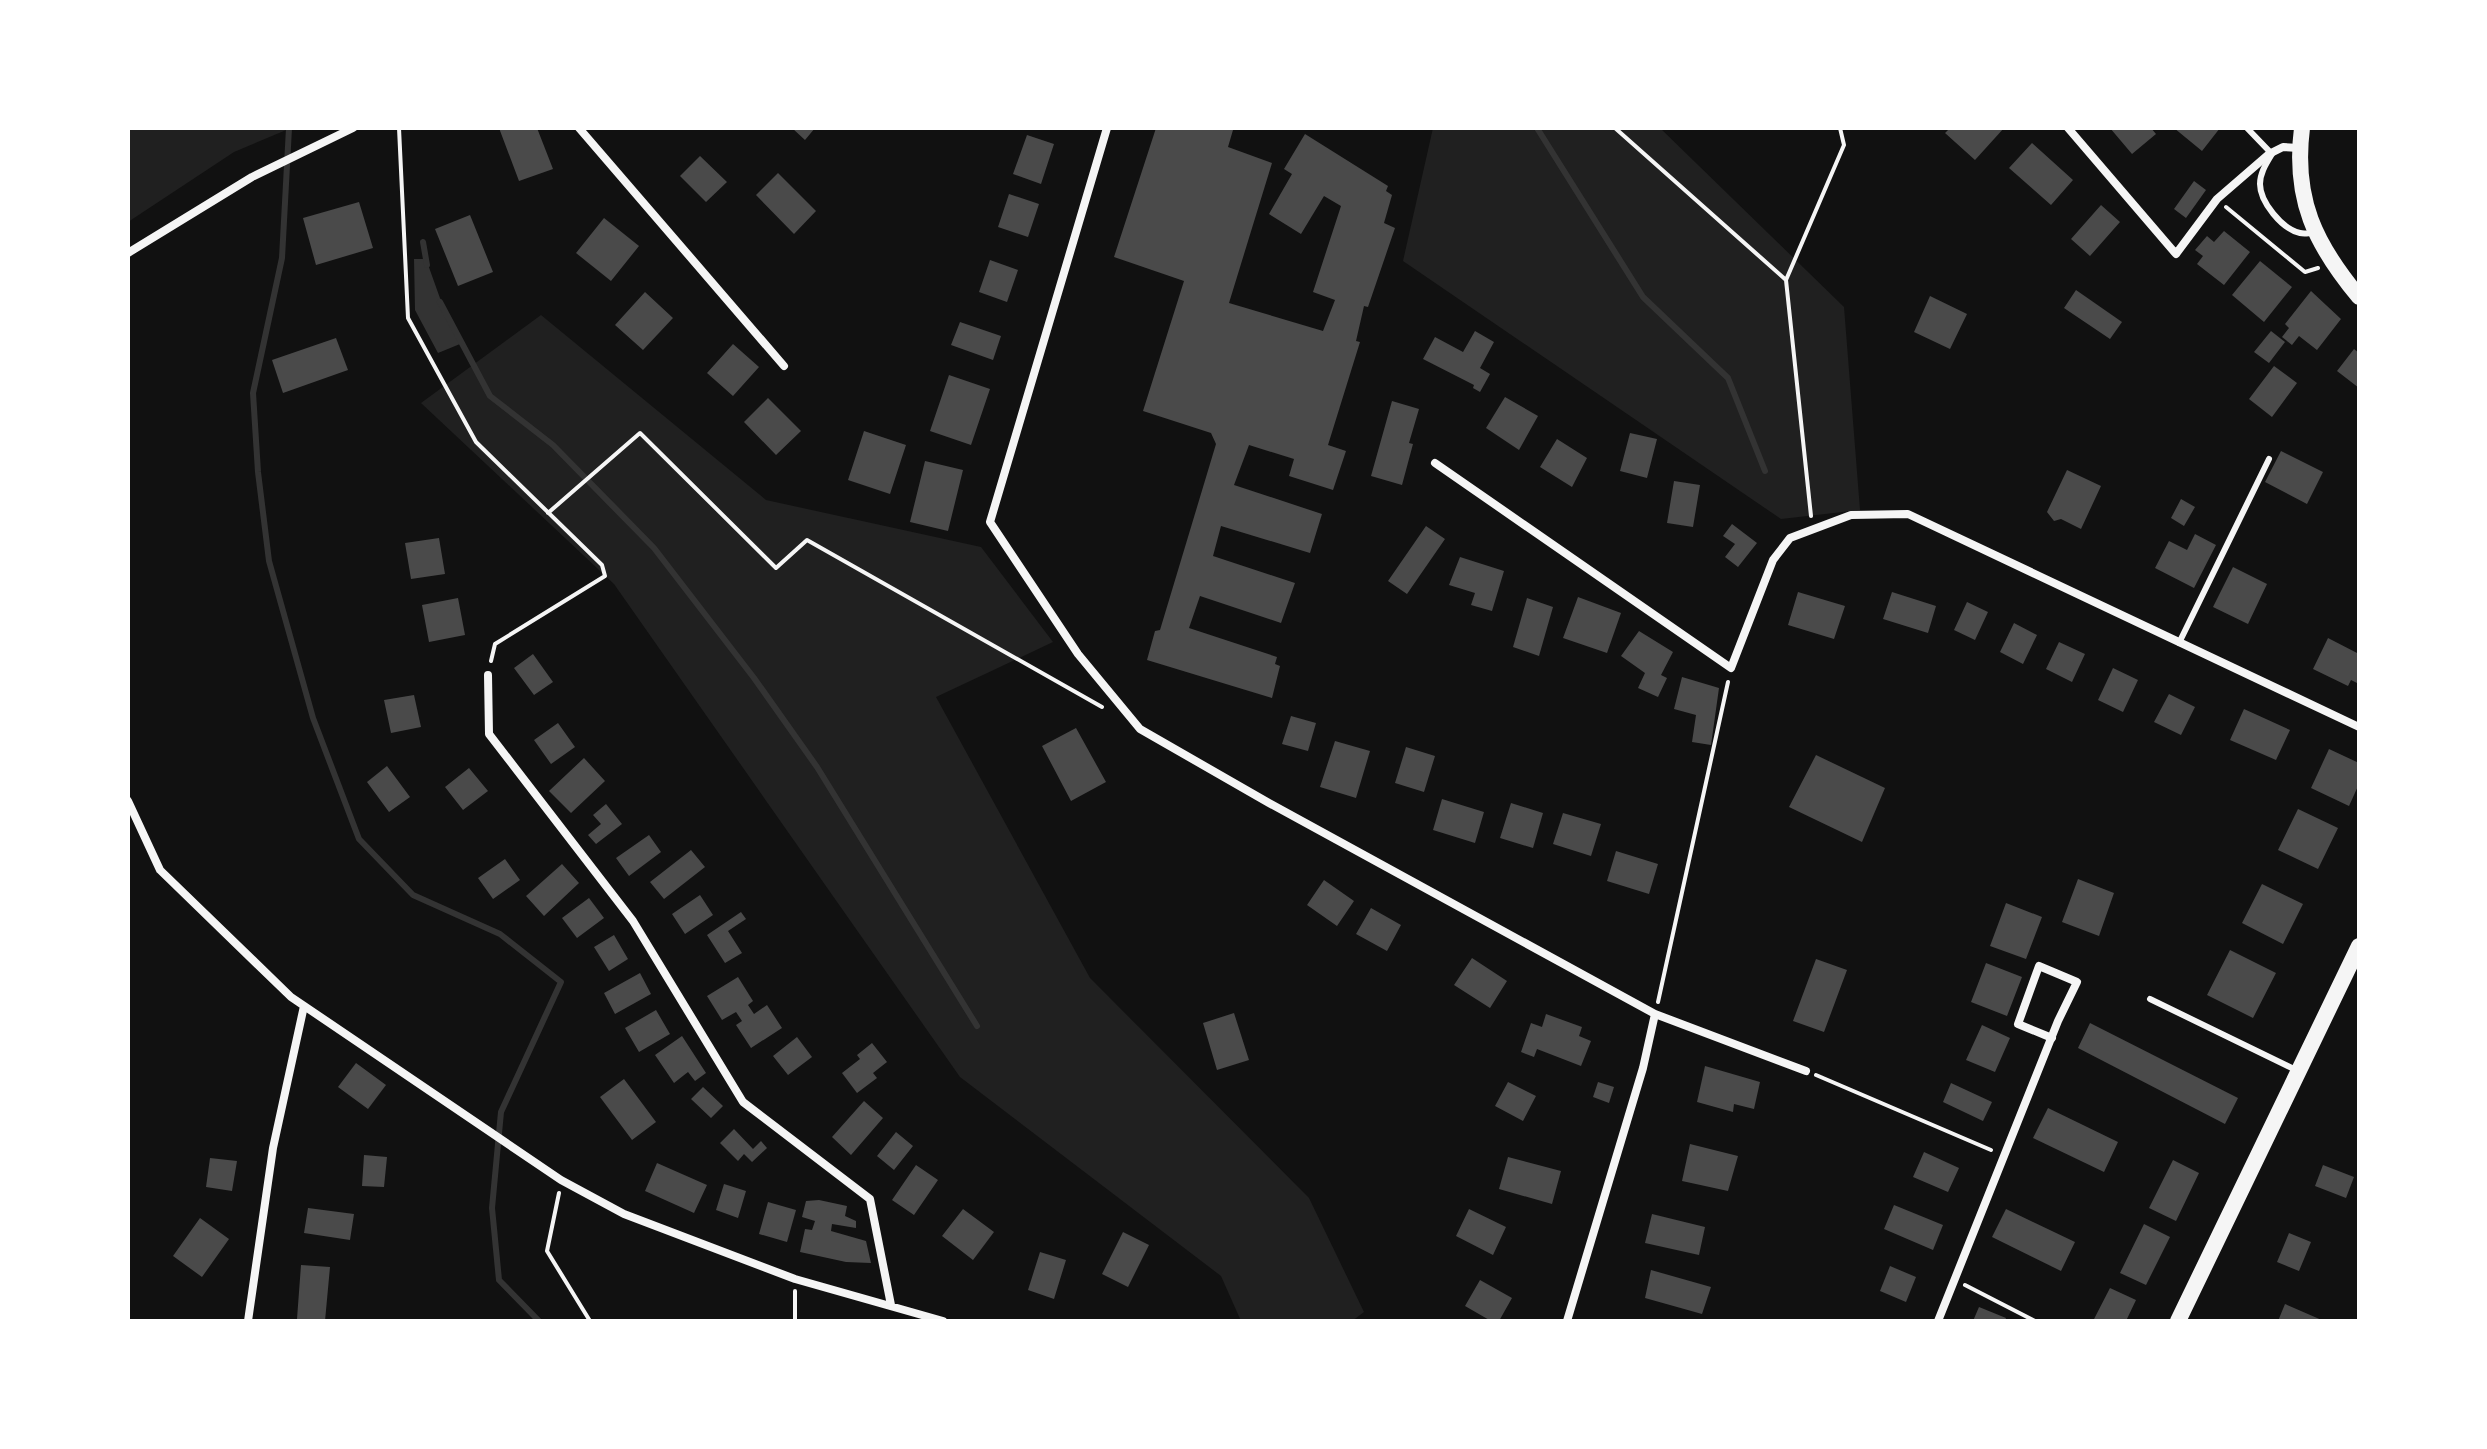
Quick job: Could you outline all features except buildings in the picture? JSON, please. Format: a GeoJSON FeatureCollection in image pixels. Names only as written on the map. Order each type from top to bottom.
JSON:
{"type":"FeatureCollection","features":[{"type":"Feature","properties":{"kind":"main road"},"geometry":{"type":"LineString","coordinates":[[2302,128],[2299,148],[2301,190],[2314,233],[2332,265],[2359,297]]}},
{"type":"Feature","properties":{"kind":"main road"},"geometry":{"type":"LineString","coordinates":[[2178,1321],[2359,946]]}},
{"type":"Feature","properties":{"kind":"street"},"geometry":{"type":"LineString","coordinates":[[128,253],[274,167],[353,128]]}},
{"type":"Feature","properties":{"kind":"street"},"geometry":{"type":"LineString","coordinates":[[579,128],[784,366]]}},
{"type":"Feature","properties":{"kind":"street"},"geometry":{"type":"LineString","coordinates":[[1107,128],[990,522],[1078,654],[1140,729],[1269,803],[1655,1014],[1806,1071]]}},
{"type":"Feature","properties":{"kind":"street"},"geometry":{"type":"LineString","coordinates":[[2068,128],[2176,254],[2217,199],[2283,147],[2299,148]]}},
{"type":"Feature","properties":{"kind":"street"},"geometry":{"type":"LineString","coordinates":[[1435,463],[1731,668],[1773,560],[1790,538],[1851,515],[1908,514],[2359,727]]}},
{"type":"Feature","properties":{"kind":"street"},"geometry":{"type":"LineString","coordinates":[[488,675],[489,734],[633,921],[743,1102],[870,1199],[891,1305]]}},
{"type":"Feature","properties":{"kind":"street"},"geometry":{"type":"LineString","coordinates":[[128,801],[160,870],[304,1006],[561,1180],[638,1219],[795,1279],[943,1321]]}},
{"type":"Feature","properties":{"kind":"street"},"geometry":{"type":"LineString","coordinates":[[1938,1321],[2077,982],[2039,966],[2018,1024],[2052,1038]]}},
{"type":"Feature","properties":{"kind":"street"},"geometry":{"type":"LineString","coordinates":[[248,1321],[273,1148],[304,1006]]}},
{"type":"Feature","properties":{"kind":"street"},"geometry":{"type":"LineString","coordinates":[[1567,1321],[1643,1068],[1655,1014]]}},
{"type":"Feature","properties":{"kind":"lane"},"geometry":{"type":"LineString","coordinates":[[2247,128],[2272,154],[2262,173],[2260,188],[2266,204],[2280,220],[2298,233],[2314,233]]}},
{"type":"Feature","properties":{"kind":"lane"},"geometry":{"type":"LineString","coordinates":[[2179,643],[2269,459]]}},
{"type":"Feature","properties":{"kind":"lane"},"geometry":{"type":"LineString","coordinates":[[2150,999],[2298,1072]]}},
{"type":"Feature","properties":{"kind":"path"},"geometry":{"type":"LineString","coordinates":[[399,128],[408,318],[476,442],[602,565],[605,576],[495,644],[488,675]]}},
{"type":"Feature","properties":{"kind":"path"},"geometry":{"type":"LineString","coordinates":[[1615,128],[1786,280]]}},
{"type":"Feature","properties":{"kind":"path"},"geometry":{"type":"LineString","coordinates":[[1813,531],[1786,280],[1844,145],[1840,128]]}},
{"type":"Feature","properties":{"kind":"path"},"geometry":{"type":"LineString","coordinates":[[2217,199],[2305,272],[2332,265]]}},
{"type":"Feature","properties":{"kind":"path"},"geometry":{"type":"LineString","coordinates":[[548,513],[640,433],[776,568],[807,540],[1113,713]]}},
{"type":"Feature","properties":{"kind":"path"},"geometry":{"type":"LineString","coordinates":[[1655,1014],[1731,668]]}},
{"type":"Feature","properties":{"kind":"path"},"geometry":{"type":"LineString","coordinates":[[1806,1071],[2005,1156]]}},
{"type":"Feature","properties":{"kind":"path"},"geometry":{"type":"LineString","coordinates":[[561,1180],[547,1251],[590,1321]]}},
{"type":"Feature","properties":{"kind":"path"},"geometry":{"type":"LineString","coordinates":[[1956,1280],[2035,1321]]}},
{"type":"Feature","properties":{"kind":"path"},"geometry":{"type":"LineString","coordinates":[[795,1297],[795,1321]]}},
{"type":"Feature","properties":{"kind":"shaded area"},"geometry":{"type":"Polygon","coordinates":[[[128,128],[291,128],[234,152],[128,222],[128,128]]]}},
{"type":"Feature","properties":{"kind":"shaded area"},"geometry":{"type":"Polygon","coordinates":[[[1433,128],[1660,128],[1844,307],[1860,510],[1781,519],[1403,261],[1433,128]]]}},
{"type":"Feature","properties":{"kind":"shaded area"},"geometry":{"type":"Polygon","coordinates":[[[414,259],[426,259],[460,344],[438,353],[415,310],[414,259]]]}},
{"type":"Feature","properties":{"kind":"shaded area"},"geometry":{"type":"Polygon","coordinates":[[[541,315],[766,500],[981,547],[1053,642],[936,697],[1090,978],[1309,1198],[1364,1312],[1352,1321],[1241,1321],[1221,1276],[960,1077],[614,584],[421,403],[541,315]]]}},
{"type":"Feature","properties":{"kind":"waterway"},"geometry":{"type":"LineString","coordinates":[[289,128],[282,258],[253,393],[258,472],[269,561],[313,718],[359,839],[413,895],[500,934],[561,982],[501,1112],[492,1208],[499,1280],[539,1321]]}},
{"type":"Feature","properties":{"kind":"waterway"},"geometry":{"type":"LineString","coordinates":[[1537,128],[1643,297],[1728,378],[1765,471]]}},
{"type":"Feature","properties":{"kind":"waterway"},"geometry":{"type":"LineString","coordinates":[[423,242],[427,265]]}},
{"type":"Feature","properties":{"kind":"waterway"},"geometry":{"type":"LineString","coordinates":[[440,302],[490,396],[553,445],[654,548],[754,678],[817,767],[977,1026]]}}]}
